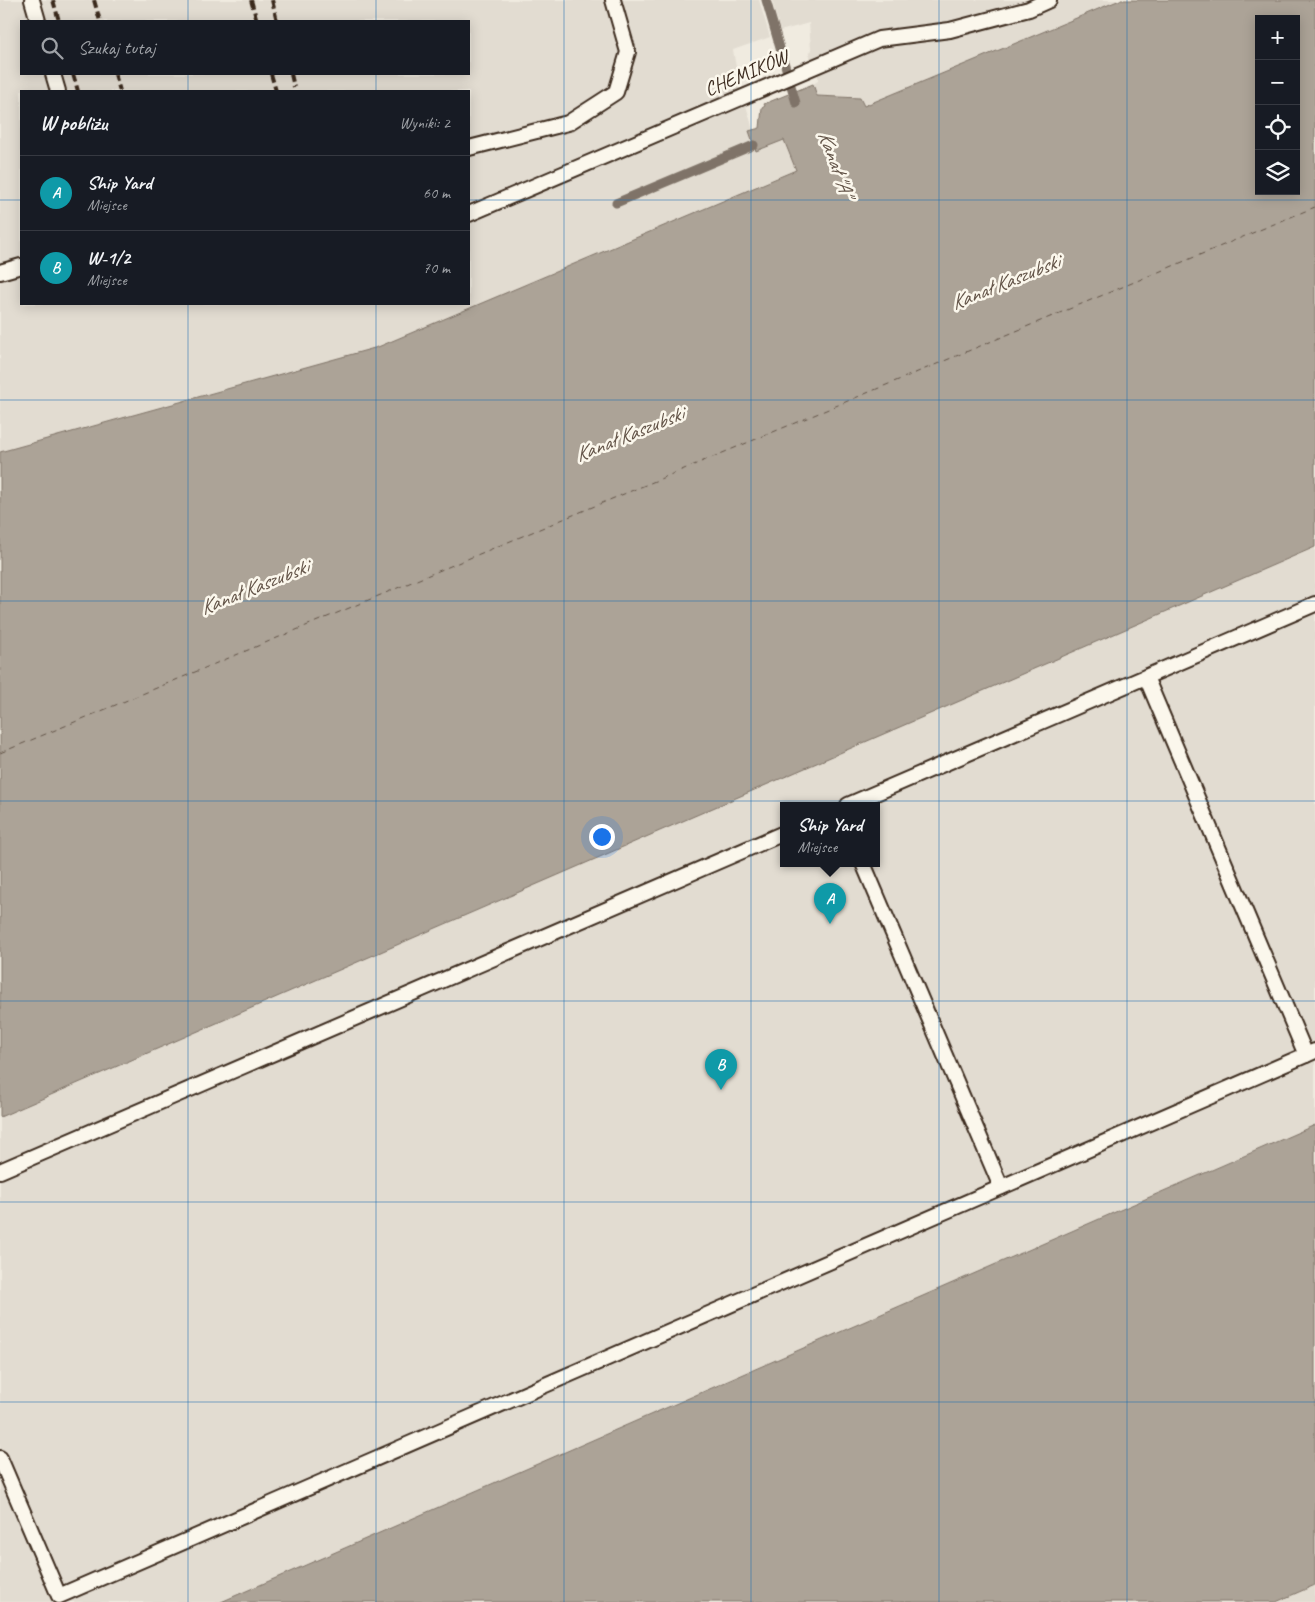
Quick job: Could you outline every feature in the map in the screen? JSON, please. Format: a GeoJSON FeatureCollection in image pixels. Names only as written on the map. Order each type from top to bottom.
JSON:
{"type":"FeatureCollection","features":[{"type":"Feature","properties":{"kind":"lane"},"geometry":{"type":"LineString","coordinates":[[32,0],[38,20]]}},
{"type":"Feature","properties":{"kind":"lane"},"geometry":{"type":"LineString","coordinates":[[470,148],[568,123],[616,92],[628,52],[613,0]]}},
{"type":"Feature","properties":{"kind":"lane","name":"CHEMIKÓW"},"geometry":{"type":"LineString","coordinates":[[470,214],[879,39],[950,30],[1049,0]]}},
{"type":"Feature","properties":{"kind":"lane"},"geometry":{"type":"LineString","coordinates":[[53,75],[58,90]]}},
{"type":"Feature","properties":{"kind":"lane"},"geometry":{"type":"LineString","coordinates":[[0,272],[20,266]]}},
{"type":"Feature","properties":{"kind":"lane"},"geometry":{"type":"LineString","coordinates":[[855,802],[1315,604]]}},
{"type":"Feature","properties":{"kind":"lane"},"geometry":{"type":"LineString","coordinates":[[0,1458],[59,1596],[1310,1053],[1146,677]]}},
{"type":"Feature","properties":{"kind":"lane"},"geometry":{"type":"LineString","coordinates":[[0,1171],[780,835]]}},
{"type":"Feature","properties":{"kind":"lane"},"geometry":{"type":"LineString","coordinates":[[865,867],[1001,1187]]}},
{"type":"Feature","properties":{"kind":"shaded area"},"geometry":{"type":"Polygon","coordinates":[[[0,0],[759,0],[770,37],[733,50],[737,73],[753,130],[749,132],[757,151],[784,140],[797,170],[378,347],[0,452],[0,0]]]}},
{"type":"Feature","properties":{"kind":"shaded area"},"geometry":{"type":"Polygon","coordinates":[[[772,0],[1120,0],[864,106],[860,98],[817,96],[813,84],[818,81],[818,75],[809,56],[811,49],[809,23],[780,31],[772,0]]]}},
{"type":"Feature","properties":{"kind":"shaded area"},"geometry":{"type":"Polygon","coordinates":[[[1315,547],[1315,1125],[221,1602],[0,1602],[0,1117],[1315,547]]]}},
{"type":"Feature","properties":{"kind":"shaded area"},"geometry":{"type":"Polygon","coordinates":[[[1315,1585],[1315,1602],[1276,1602],[1315,1585]]]}},
{"type":"Feature","properties":{"kind":"water","name":"Kanał Kaszubski"},"geometry":{"type":"Polygon","coordinates":[[[1120,0],[1315,0],[1315,547],[0,1117],[0,452],[378,347],[796,170],[784,140],[756,151],[749,131],[760,128],[764,104],[813,84],[817,96],[860,98],[864,106],[1120,0]]]}},
{"type":"Feature","properties":{"kind":"water"},"geometry":{"type":"Polygon","coordinates":[[[1315,1125],[1315,1585],[1276,1602],[221,1602],[1315,1125]]]}},
{"type":"Feature","properties":{"kind":"waterway","name":"Kanał \"A\""},"geometry":{"type":"LineString","coordinates":[[766,0],[796,103]]}},
{"type":"Feature","properties":{"kind":"waterway"},"geometry":{"type":"LineString","coordinates":[[616,203],[754,145]]}},
{"type":"Feature","properties":{"kind":"ferry route"},"geometry":{"type":"LineString","coordinates":[[0,753],[1315,207]]}},
{"type":"Feature","properties":{"kind":"railway"},"geometry":{"type":"LineString","coordinates":[[53,0],[59,20]]}},
{"type":"Feature","properties":{"kind":"railway"},"geometry":{"type":"LineString","coordinates":[[94,0],[100,20]]}},
{"type":"Feature","properties":{"kind":"railway"},"geometry":{"type":"LineString","coordinates":[[251,0],[257,20]]}},
{"type":"Feature","properties":{"kind":"railway"},"geometry":{"type":"LineString","coordinates":[[272,0],[277,20]]}},
{"type":"Feature","properties":{"kind":"railway"},"geometry":{"type":"LineString","coordinates":[[73,75],[78,90]]}},
{"type":"Feature","properties":{"kind":"railway"},"geometry":{"type":"LineString","coordinates":[[115,75],[120,90]]}},
{"type":"Feature","properties":{"kind":"railway"},"geometry":{"type":"LineString","coordinates":[[271,75],[276,90]]}},
{"type":"Feature","properties":{"kind":"railway"},"geometry":{"type":"LineString","coordinates":[[291,75],[294,87]]}},
{"type":"Feature","properties":{"kind":"place","name":"Ship Yard"},"geometry":{"type":"Point","coordinates":[830,924]}},
{"type":"Feature","properties":{"kind":"place","name":"W-1/2"},"geometry":{"type":"Point","coordinates":[721,1090]}}]}
